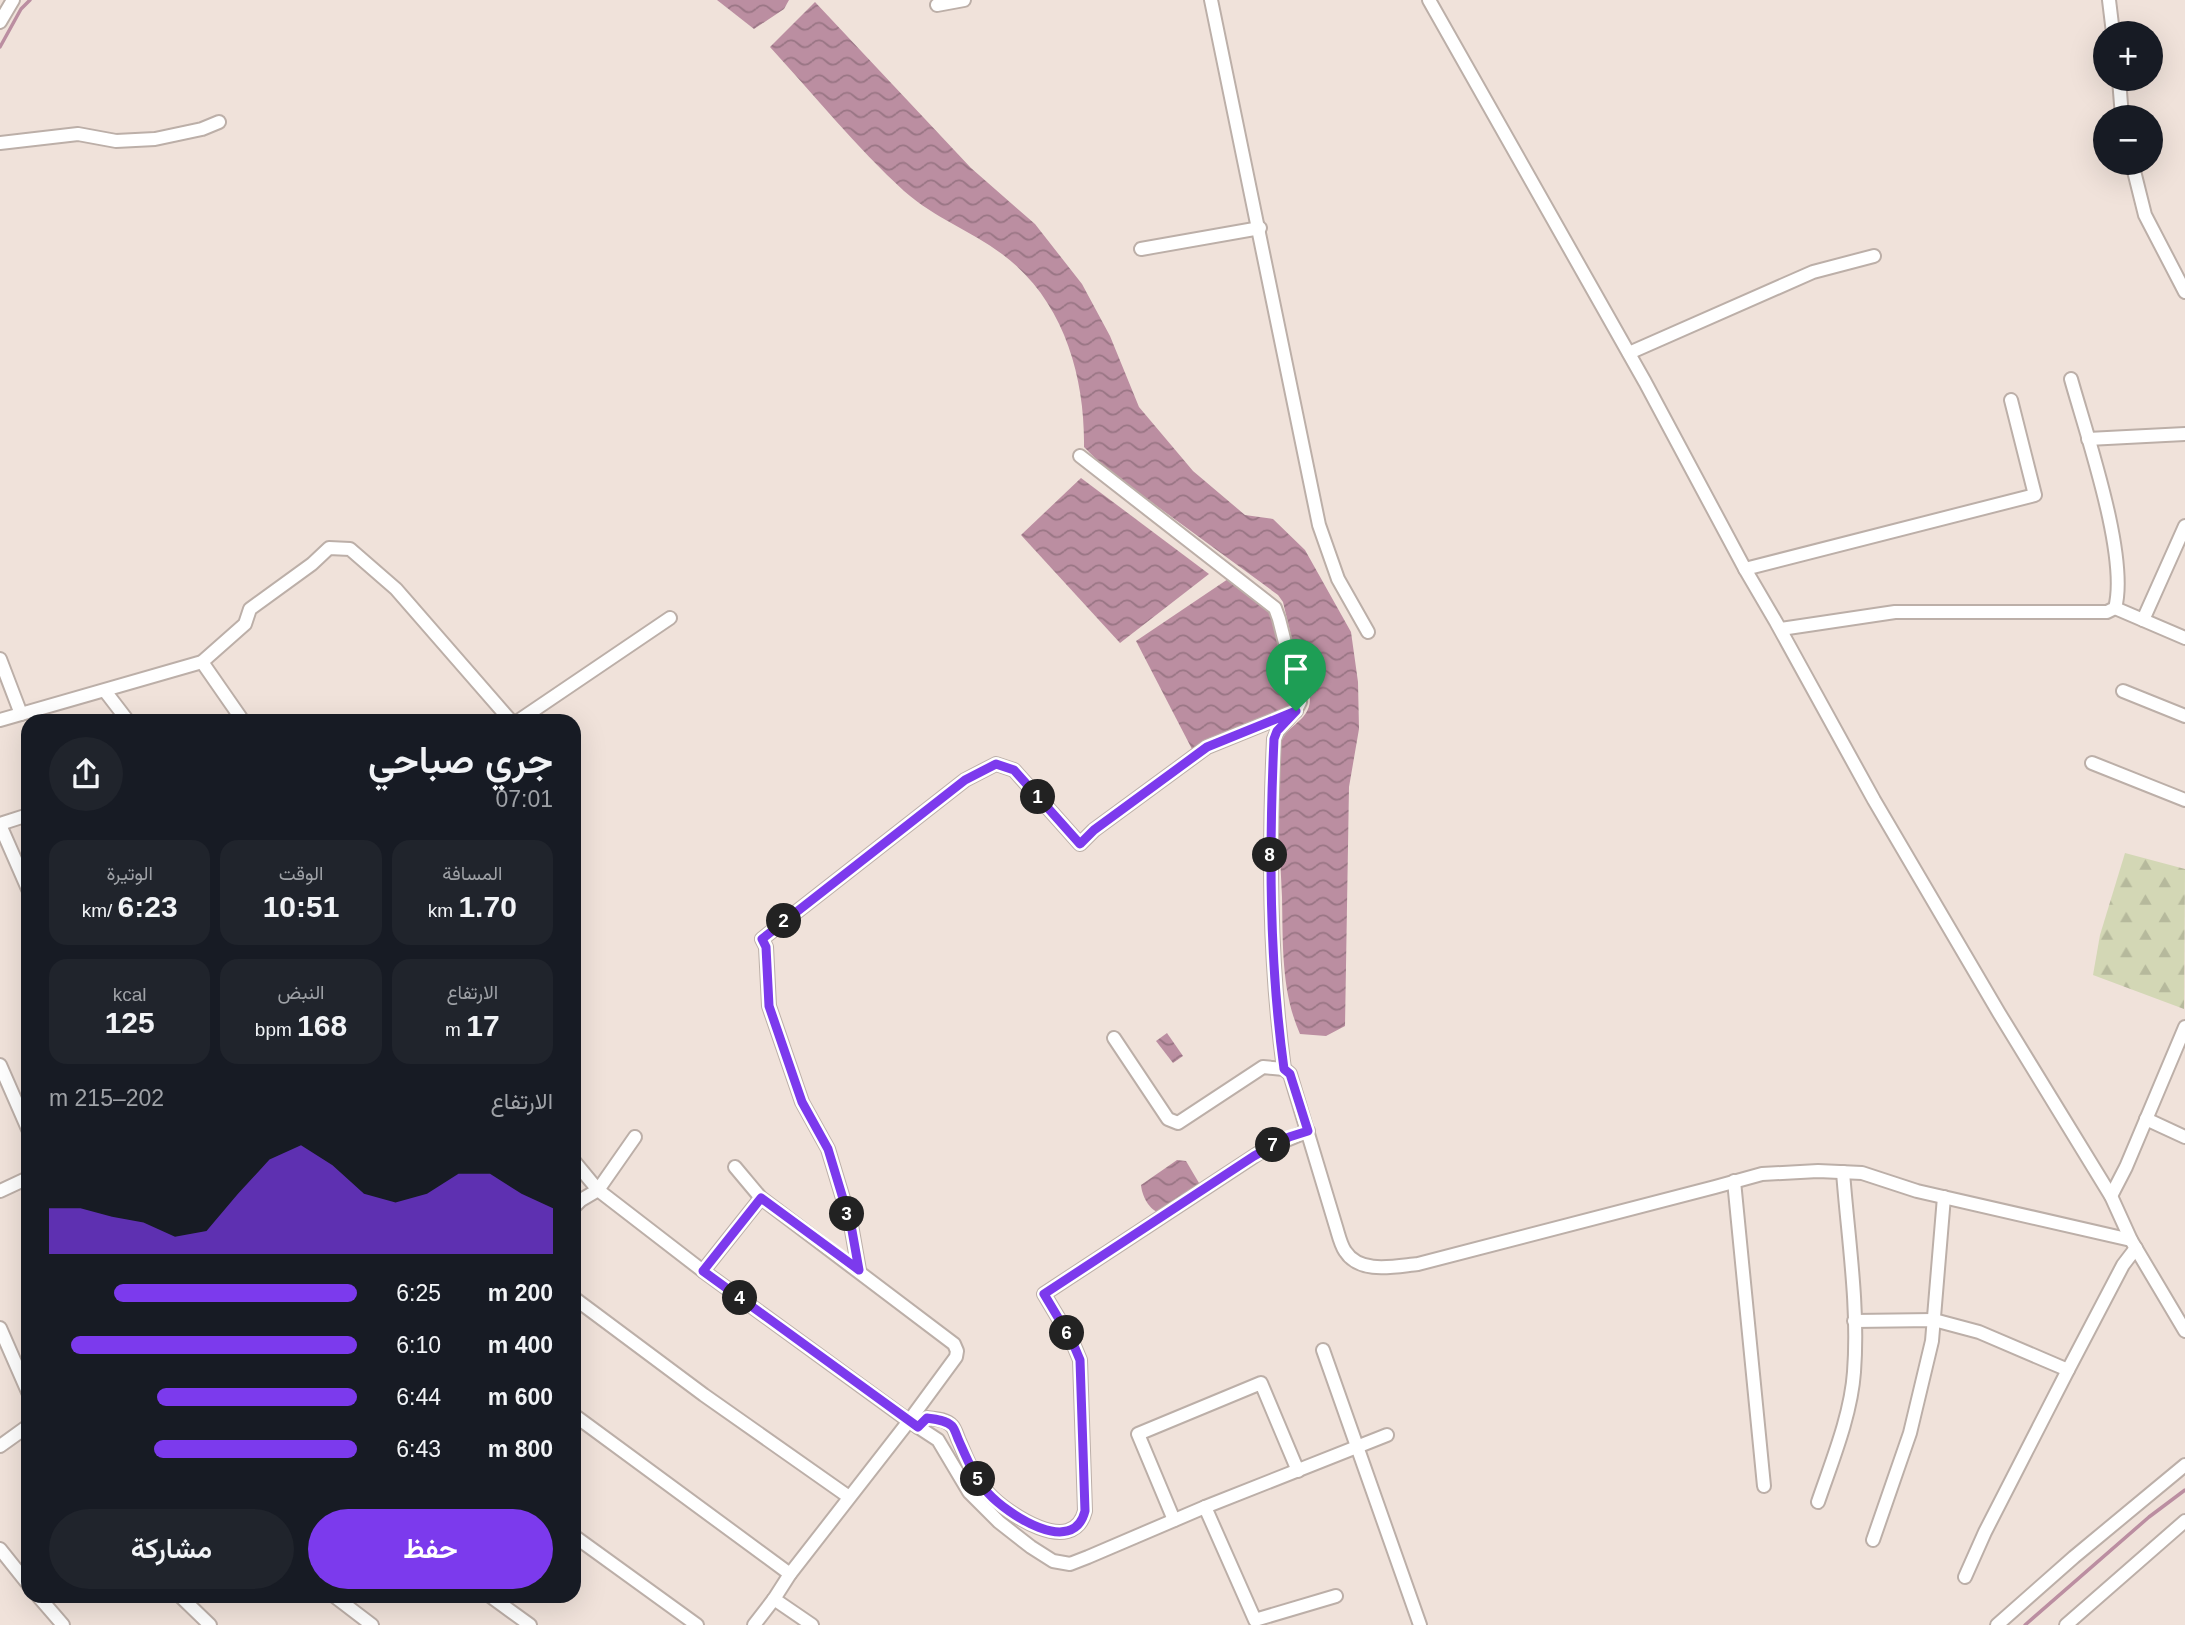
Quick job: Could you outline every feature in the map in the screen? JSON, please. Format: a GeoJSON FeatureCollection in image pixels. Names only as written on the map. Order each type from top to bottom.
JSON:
{"type":"FeatureCollection","features":[{"type":"Feature","properties":{"kind":"street"},"geometry":{"type":"LineString","coordinates":[[0,22],[13,0]]}},
{"type":"Feature","properties":{"kind":"street"},"geometry":{"type":"LineString","coordinates":[[937,5],[964,0]]}},
{"type":"Feature","properties":{"kind":"street"},"geometry":{"type":"LineString","coordinates":[[1211,0],[1319,525],[1338,579],[1368,632]]}},
{"type":"Feature","properties":{"kind":"street"},"geometry":{"type":"LineString","coordinates":[[1429,0],[1629,353],[1874,800],[1992,1002],[2111,1196],[2134,1244],[2185,1331]]}},
{"type":"Feature","properties":{"kind":"street"},"geometry":{"type":"LineString","coordinates":[[2109,0],[2112,21]]}},
{"type":"Feature","properties":{"kind":"street"},"geometry":{"type":"LineString","coordinates":[[0,143],[78,134],[116,141],[155,139],[202,129],[219,122]]}},
{"type":"Feature","properties":{"kind":"street"},"geometry":{"type":"LineString","coordinates":[[2135,175],[2145,215],[2185,292]]}},
{"type":"Feature","properties":{"kind":"street"},"geometry":{"type":"LineString","coordinates":[[1141,249],[1260,228]]}},
{"type":"Feature","properties":{"kind":"street"},"geometry":{"type":"LineString","coordinates":[[1629,353],[1813,272],[1874,256]]}},
{"type":"Feature","properties":{"kind":"street"},"geometry":{"type":"LineString","coordinates":[[1781,629],[1895,612],[2107,612],[2115,608],[2118,598],[2114,540],[2070,379]]}},
{"type":"Feature","properties":{"kind":"street"},"geometry":{"type":"LineString","coordinates":[[1745,569],[2035,495],[2011,400]]}},
{"type":"Feature","properties":{"kind":"street"},"geometry":{"type":"LineString","coordinates":[[2088,439],[2185,434]]}},
{"type":"Feature","properties":{"kind":"street"},"geometry":{"type":"LineString","coordinates":[[1080,456],[1275,608],[1300,702],[1296,711],[1277,731],[1274,739],[1270,837],[1275,1002],[1284,1069]]}},
{"type":"Feature","properties":{"kind":"street"},"geometry":{"type":"LineString","coordinates":[[2143,620],[2180,548],[2185,526]]}},
{"type":"Feature","properties":{"kind":"street"},"geometry":{"type":"LineString","coordinates":[[0,720],[202,662],[245,624],[250,609],[312,564],[329,548],[341,547],[350,549],[396,589],[505,714]]}},
{"type":"Feature","properties":{"kind":"street"},"geometry":{"type":"LineString","coordinates":[[2115,608],[2185,638]]}},
{"type":"Feature","properties":{"kind":"street"},"geometry":{"type":"LineString","coordinates":[[528,714],[670,618]]}},
{"type":"Feature","properties":{"kind":"street"},"geometry":{"type":"LineString","coordinates":[[0,659],[21,714]]}},
{"type":"Feature","properties":{"kind":"street"},"geometry":{"type":"LineString","coordinates":[[202,662],[238,714]]}},
{"type":"Feature","properties":{"kind":"street"},"geometry":{"type":"LineString","coordinates":[[105,691],[123,714]]}},
{"type":"Feature","properties":{"kind":"street"},"geometry":{"type":"LineString","coordinates":[[2123,691],[2185,716]]}},
{"type":"Feature","properties":{"kind":"street"},"geometry":{"type":"LineString","coordinates":[[859,1270],[851,1225],[828,1149],[802,1102],[769,1006],[766,947],[762,939],[965,780],[996,764],[1014,770],[1080,844],[1094,830],[1207,747],[1296,711]]}},
{"type":"Feature","properties":{"kind":"street"},"geometry":{"type":"LineString","coordinates":[[2092,763],[2185,800]]}},
{"type":"Feature","properties":{"kind":"street"},"geometry":{"type":"LineString","coordinates":[[21,818],[0,825],[21,873]]}},
{"type":"Feature","properties":{"kind":"street"},"geometry":{"type":"LineString","coordinates":[[2111,1196],[2181,1046],[2185,1027]]}},
{"type":"Feature","properties":{"kind":"street"},"geometry":{"type":"LineString","coordinates":[[1114,1038],[1168,1119],[1178,1123],[1263,1068],[1284,1069],[1290,1074],[1336,1230],[1346,1253],[1357,1262],[1376,1268],[1418,1264],[1762,1174],[1862,1173],[1944,1198],[2134,1244]]}},
{"type":"Feature","properties":{"kind":"street"},"geometry":{"type":"LineString","coordinates":[[0,1065],[21,1113]]}},
{"type":"Feature","properties":{"kind":"street"},"geometry":{"type":"LineString","coordinates":[[2146,1119],[2185,1137]]}},
{"type":"Feature","properties":{"kind":"street"},"geometry":{"type":"LineString","coordinates":[[913,1424],[927,1418],[940,1419],[952,1426],[976,1477],[988,1493],[1016,1517],[1043,1529],[1062,1532],[1074,1529],[1082,1521],[1085,1511],[1080,1360],[1044,1294],[1254,1156],[1289,1137],[1308,1131]]}},
{"type":"Feature","properties":{"kind":"street"},"geometry":{"type":"LineString","coordinates":[[581,1202],[598,1190],[635,1137]]}},
{"type":"Feature","properties":{"kind":"street"},"geometry":{"type":"LineString","coordinates":[[735,1167],[761,1198],[954,1344],[957,1351],[956,1357],[913,1424],[849,1497],[754,1625]]}},
{"type":"Feature","properties":{"kind":"street"},"geometry":{"type":"LineString","coordinates":[[581,1169],[598,1190],[703,1271],[938,1440],[969,1492],[999,1522],[1053,1561],[1070,1563],[1387,1436]]}},
{"type":"Feature","properties":{"kind":"street"},"geometry":{"type":"LineString","coordinates":[[1818,1502],[1840,1437],[1854,1374],[1854,1321],[1843,1172]]}},
{"type":"Feature","properties":{"kind":"street"},"geometry":{"type":"LineString","coordinates":[[0,1191],[21,1181]]}},
{"type":"Feature","properties":{"kind":"street"},"geometry":{"type":"LineString","coordinates":[[1734,1181],[1764,1486]]}},
{"type":"Feature","properties":{"kind":"street"},"geometry":{"type":"LineString","coordinates":[[703,1271],[761,1198]]}},
{"type":"Feature","properties":{"kind":"street"},"geometry":{"type":"LineString","coordinates":[[1873,1540],[1910,1433],[1932,1341],[1944,1198]]}},
{"type":"Feature","properties":{"kind":"street"},"geometry":{"type":"LineString","coordinates":[[1965,1577],[2067,1370],[2134,1244]]}},
{"type":"Feature","properties":{"kind":"street"},"geometry":{"type":"LineString","coordinates":[[581,1303],[704,1395],[849,1497]]}},
{"type":"Feature","properties":{"kind":"street"},"geometry":{"type":"LineString","coordinates":[[1854,1321],[1934,1320],[1979,1332],[2067,1370]]}},
{"type":"Feature","properties":{"kind":"street"},"geometry":{"type":"LineString","coordinates":[[0,1328],[21,1376]]}},
{"type":"Feature","properties":{"kind":"street"},"geometry":{"type":"LineString","coordinates":[[1323,1350],[1420,1625]]}},
{"type":"Feature","properties":{"kind":"street"},"geometry":{"type":"LineString","coordinates":[[1174,1520],[1138,1434],[1261,1383],[1298,1471]]}},
{"type":"Feature","properties":{"kind":"street"},"geometry":{"type":"LineString","coordinates":[[581,1420],[790,1574]]}},
{"type":"Feature","properties":{"kind":"street"},"geometry":{"type":"LineString","coordinates":[[0,1446],[21,1431]]}},
{"type":"Feature","properties":{"kind":"street"},"geometry":{"type":"LineString","coordinates":[[1997,1625],[2185,1465]]}},
{"type":"Feature","properties":{"kind":"street"},"geometry":{"type":"LineString","coordinates":[[1205,1507],[1255,1620],[1336,1595]]}},
{"type":"Feature","properties":{"kind":"street"},"geometry":{"type":"LineString","coordinates":[[2066,1625],[2185,1521]]}},
{"type":"Feature","properties":{"kind":"street"},"geometry":{"type":"LineString","coordinates":[[581,1540],[697,1625]]}},
{"type":"Feature","properties":{"kind":"street"},"geometry":{"type":"LineString","coordinates":[[0,1549],[21,1575]]}},
{"type":"Feature","properties":{"kind":"street"},"geometry":{"type":"LineString","coordinates":[[774,1599],[812,1625]]}},
{"type":"Feature","properties":{"kind":"street"},"geometry":{"type":"LineString","coordinates":[[44,1603],[63,1625]]}},
{"type":"Feature","properties":{"kind":"street"},"geometry":{"type":"LineString","coordinates":[[191,1603],[210,1625]]}},
{"type":"Feature","properties":{"kind":"street"},"geometry":{"type":"LineString","coordinates":[[343,1603],[372,1625]]}},
{"type":"Feature","properties":{"kind":"street"},"geometry":{"type":"LineString","coordinates":[[500,1603],[530,1625]]}},
{"type":"Feature","properties":{"kind":"green space"},"geometry":{"type":"Polygon","coordinates":[[[2125,853],[2185,869],[2184,1009],[2093,975],[2100,935],[2125,853]]]}},
{"type":"Feature","properties":{"kind":"water"},"geometry":{"type":"Polygon","coordinates":[[[717,0],[789,0],[784,9],[754,29],[717,0]]]}},
{"type":"Feature","properties":{"kind":"water"},"geometry":{"type":"Polygon","coordinates":[[[815,2],[971,168],[1035,224],[1082,284],[1110,336],[1139,407],[1193,471],[1245,515],[1273,519],[1305,550],[1351,632],[1358,682],[1359,729],[1349,787],[1345,1026],[1326,1036],[1300,1034],[1289,1001],[1284,967],[1278,804],[1280,747],[1286,734],[1309,708],[1310,700],[1298,665],[1283,602],[1278,595],[1105,468],[1084,447],[1075,366],[1055,316],[1041,293],[1023,272],[1002,254],[928,209],[904,191],[852,139],[770,47],[815,2]]]}},
{"type":"Feature","properties":{"kind":"water"},"geometry":{"type":"Polygon","coordinates":[[[1081,478],[1209,574],[1120,643],[1021,535],[1081,478]]]}},
{"type":"Feature","properties":{"kind":"water"},"geometry":{"type":"Polygon","coordinates":[[[1231,577],[1272,609],[1294,707],[1193,751],[1136,641],[1231,577]]]}},
{"type":"Feature","properties":{"kind":"water"},"geometry":{"type":"Polygon","coordinates":[[[1167,1033],[1183,1056],[1173,1063],[1156,1041],[1167,1033]]]}},
{"type":"Feature","properties":{"kind":"water"},"geometry":{"type":"Polygon","coordinates":[[[1177,1160],[1186,1161],[1199,1183],[1196,1190],[1160,1213],[1147,1202],[1141,1185],[1177,1160]]]}},
{"type":"Feature","properties":{"kind":"waterway"},"geometry":{"type":"LineString","coordinates":[[0,47],[21,9],[30,0]]}},
{"type":"Feature","properties":{"kind":"waterway"},"geometry":{"type":"LineString","coordinates":[[2025,1625],[2149,1517],[2185,1490]]}},
{"type":"Feature","properties":{"kind":"route"},"geometry":{"type":"LineString","coordinates":[[1296,711],[1277,731],[1274,739],[1269,864],[1275,1002],[1284,1069],[1290,1074],[1308,1131],[1265,1149],[1044,1294],[1080,1360],[1085,1511],[1082,1521],[1074,1529],[1062,1532],[1043,1529],[1016,1517],[988,1493],[976,1477],[952,1426],[940,1419],[927,1418],[918,1427],[909,1422],[703,1271],[761,1198],[859,1270],[851,1225],[828,1149],[802,1102],[769,1006],[766,947],[762,939],[965,780],[996,764],[1014,770],[1080,844],[1094,830],[1207,747],[1296,711]]}}]}
